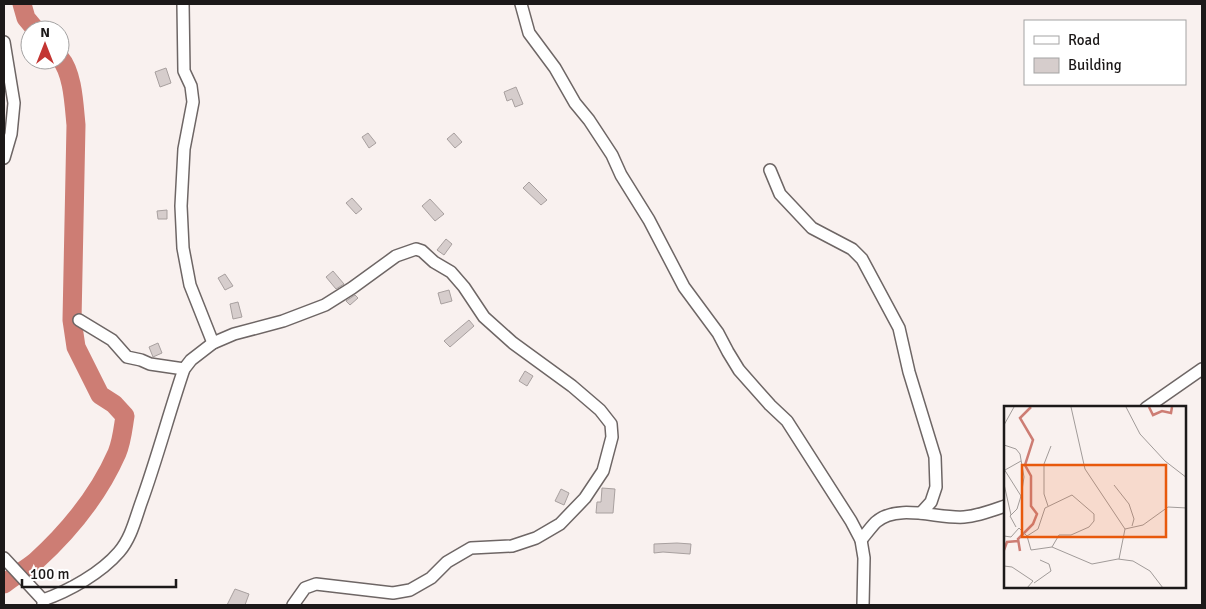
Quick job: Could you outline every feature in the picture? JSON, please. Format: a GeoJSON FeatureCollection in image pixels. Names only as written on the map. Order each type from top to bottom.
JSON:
{"type":"FeatureCollection","features":[{"type":"Feature","properties":{"kind":"street"},"geometry":{"type":"LineString","coordinates":[[183,4],[184,71],[191,86],[193,102],[184,149],[181,206],[183,248],[190,285],[212,343]]}},
{"type":"Feature","properties":{"kind":"street"},"geometry":{"type":"LineString","coordinates":[[521,4],[529,33],[555,68],[575,103],[591,122],[612,155],[621,175],[650,220],[684,287],[718,333],[739,370],[787,421],[827,481],[861,540],[864,558],[863,605]]}},
{"type":"Feature","properties":{"kind":"street"},"geometry":{"type":"LineString","coordinates":[[4,42],[14,103],[11,134],[4,158]]}},
{"type":"Feature","properties":{"kind":"street"},"geometry":{"type":"LineString","coordinates":[[770,170],[780,194],[812,228],[852,249],[862,259],[899,328],[909,372],[935,457],[936,488],[931,502],[921,513]]}},
{"type":"Feature","properties":{"kind":"street"},"geometry":{"type":"LineString","coordinates":[[6,560],[43,603],[83,581],[119,552],[128,538],[161,446],[184,369],[191,360],[212,343],[234,334],[283,321],[325,305],[396,256],[416,249],[422,251],[434,262],[451,272],[464,287],[484,317],[513,343],[572,386],[600,410],[611,424],[612,437],[606,463],[603,471],[585,498],[560,524],[536,538],[512,546],[471,548],[447,562],[431,578],[410,590],[393,593],[316,584],[305,588],[293,605]]}},
{"type":"Feature","properties":{"kind":"street"},"geometry":{"type":"LineString","coordinates":[[79,320],[112,340],[126,358],[184,369]]}},
{"type":"Feature","properties":{"kind":"street"},"geometry":{"type":"LineString","coordinates":[[1149,406],[1202,369]]}},
{"type":"Feature","properties":{"kind":"street"},"geometry":{"type":"LineString","coordinates":[[861,540],[877,522],[900,514],[921,513],[963,517],[1004,506]]}},
{"type":"Feature","properties":{"kind":"building"},"geometry":{"type":"Polygon","coordinates":[[[166,68],[171,83],[160,87],[155,72],[166,68]]]}},
{"type":"Feature","properties":{"kind":"building"},"geometry":{"type":"Polygon","coordinates":[[[516,87],[523,104],[515,107],[512,99],[507,101],[504,92],[516,87]]]}},
{"type":"Feature","properties":{"kind":"building"},"geometry":{"type":"Polygon","coordinates":[[[368,133],[376,143],[369,148],[362,137],[368,133]]]}},
{"type":"Feature","properties":{"kind":"building"},"geometry":{"type":"Polygon","coordinates":[[[454,133],[462,142],[455,148],[447,139],[454,133]]]}},
{"type":"Feature","properties":{"kind":"building"},"geometry":{"type":"Polygon","coordinates":[[[529,182],[547,200],[541,205],[523,188],[529,182]]]}},
{"type":"Feature","properties":{"kind":"building"},"geometry":{"type":"Polygon","coordinates":[[[352,198],[362,209],[356,214],[346,203],[352,198]]]}},
{"type":"Feature","properties":{"kind":"building"},"geometry":{"type":"Polygon","coordinates":[[[430,199],[444,214],[435,221],[422,206],[430,199]]]}},
{"type":"Feature","properties":{"kind":"building"},"geometry":{"type":"Polygon","coordinates":[[[167,210],[167,219],[158,219],[157,211],[167,210]]]}},
{"type":"Feature","properties":{"kind":"building"},"geometry":{"type":"Polygon","coordinates":[[[446,239],[452,244],[444,255],[437,250],[446,239]]]}},
{"type":"Feature","properties":{"kind":"building"},"geometry":{"type":"Polygon","coordinates":[[[333,271],[344,284],[336,289],[326,277],[333,271]]]}},
{"type":"Feature","properties":{"kind":"building"},"geometry":{"type":"Polygon","coordinates":[[[225,274],[233,286],[225,290],[218,278],[225,274]]]}},
{"type":"Feature","properties":{"kind":"building"},"geometry":{"type":"Polygon","coordinates":[[[449,290],[452,301],[441,304],[438,293],[449,290]]]}},
{"type":"Feature","properties":{"kind":"building"},"geometry":{"type":"Polygon","coordinates":[[[355,295],[358,298],[350,305],[346,301],[355,295]]]}},
{"type":"Feature","properties":{"kind":"building"},"geometry":{"type":"Polygon","coordinates":[[[238,302],[242,317],[233,319],[230,304],[238,302]]]}},
{"type":"Feature","properties":{"kind":"building"},"geometry":{"type":"Polygon","coordinates":[[[469,320],[474,326],[450,347],[444,341],[469,320]]]}},
{"type":"Feature","properties":{"kind":"building"},"geometry":{"type":"Polygon","coordinates":[[[158,343],[162,353],[153,357],[149,347],[158,343]]]}},
{"type":"Feature","properties":{"kind":"building"},"geometry":{"type":"Polygon","coordinates":[[[525,371],[533,376],[527,386],[519,381],[525,371]]]}},
{"type":"Feature","properties":{"kind":"building"},"geometry":{"type":"Polygon","coordinates":[[[602,488],[615,489],[613,513],[596,513],[597,502],[601,502],[602,488]]]}},
{"type":"Feature","properties":{"kind":"building"},"geometry":{"type":"Polygon","coordinates":[[[561,489],[569,493],[564,505],[555,501],[561,489]]]}},
{"type":"Feature","properties":{"kind":"building"},"geometry":{"type":"Polygon","coordinates":[[[654,544],[691,544],[690,554],[654,553],[654,544]]]}},
{"type":"Feature","properties":{"kind":"building"},"geometry":{"type":"Polygon","coordinates":[[[235,589],[249,594],[245,605],[227,605],[235,589]]]}},
{"type":"Feature","properties":{"kind":"waterway"},"geometry":{"type":"LineString","coordinates":[[22,4],[28,20]]}},
{"type":"Feature","properties":{"kind":"waterway"},"geometry":{"type":"LineString","coordinates":[[4,584],[35,562],[82,512],[110,468],[117,453],[125,416],[114,404],[100,395],[76,347],[72,320],[76,125],[67,70]]}}]}
